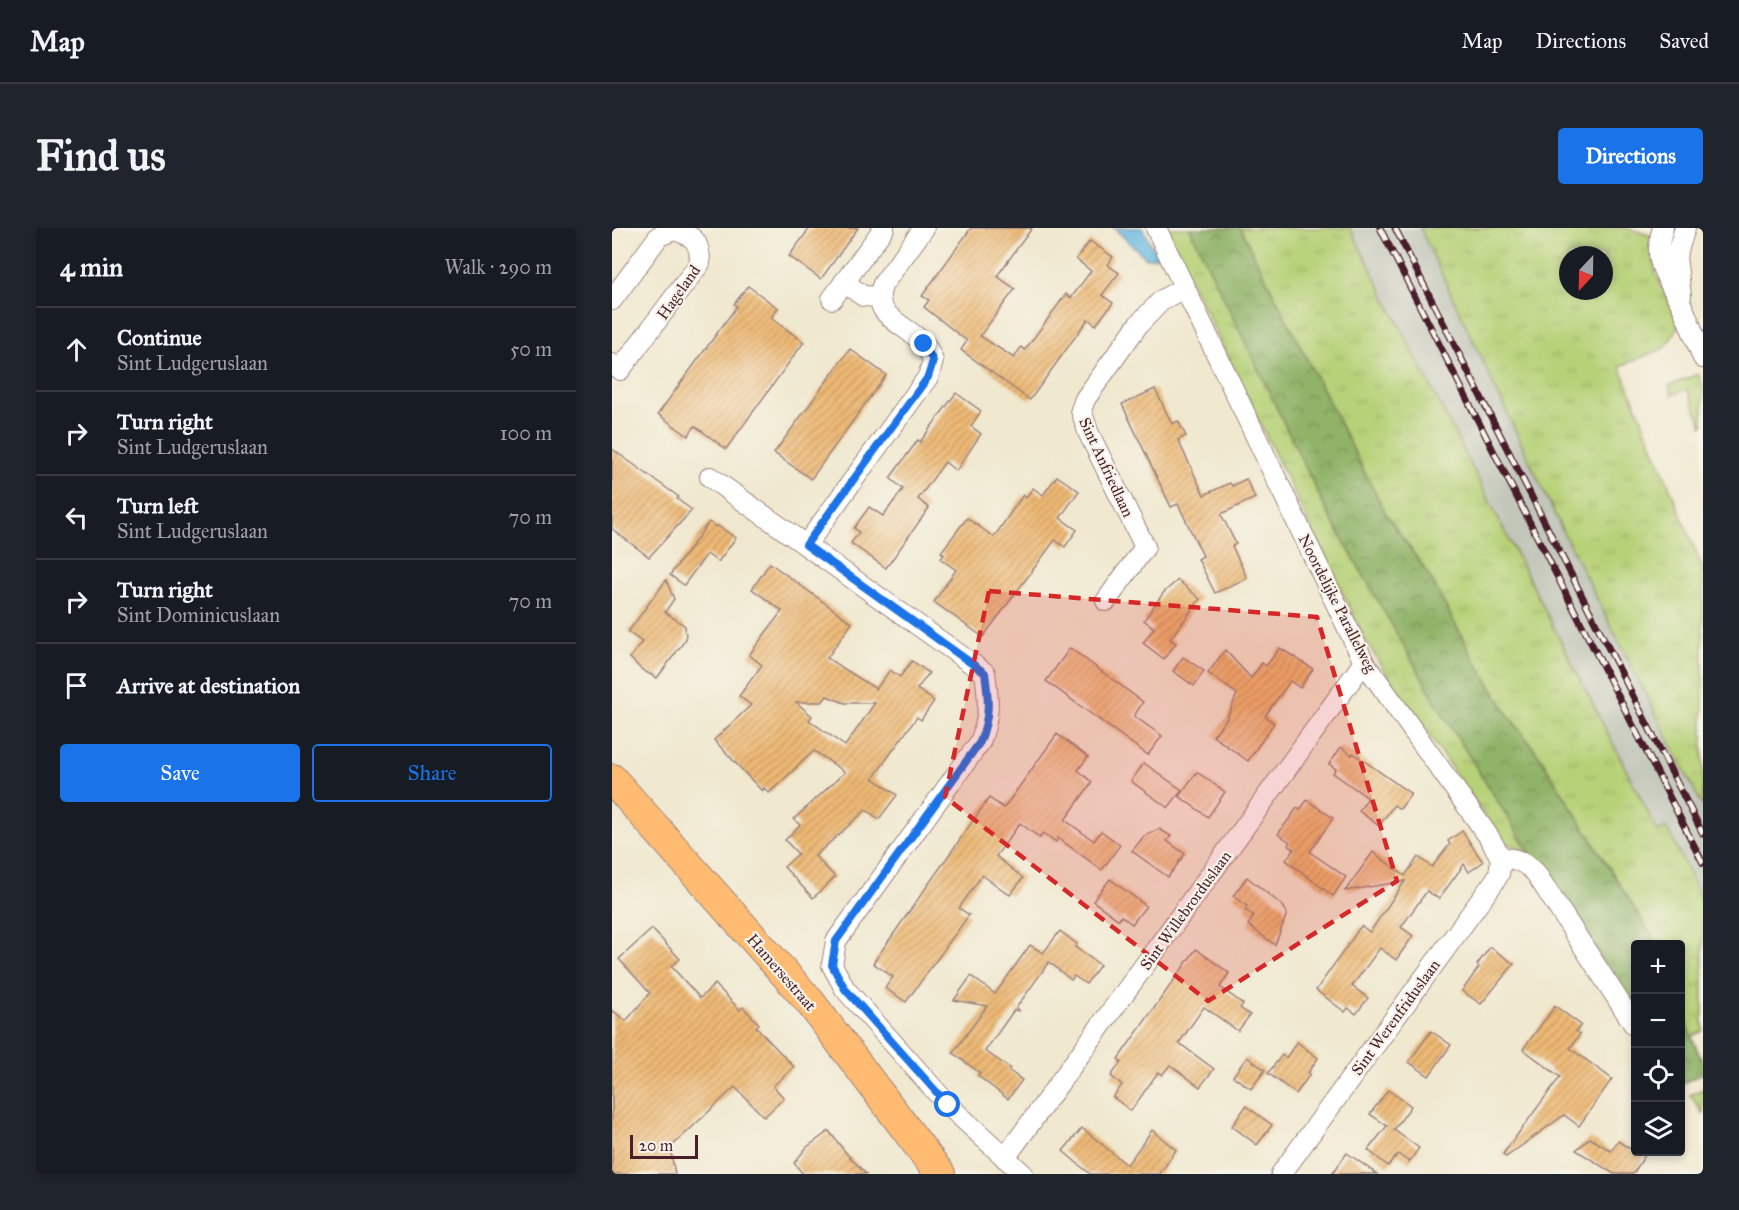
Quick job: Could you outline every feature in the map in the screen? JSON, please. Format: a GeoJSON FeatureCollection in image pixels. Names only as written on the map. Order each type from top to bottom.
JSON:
{"type":"FeatureCollection","features":[{"type":"Feature","properties":{"kind":"main road","name":"Hamersestraat"},"geometry":{"type":"LineString","coordinates":[[612,779],[810,1002],[940,1174]]}},
{"type":"Feature","properties":{"kind":"street"},"geometry":{"type":"LineString","coordinates":[[832,299],[884,228]]}},
{"type":"Feature","properties":{"kind":"street"},"geometry":{"type":"LineString","coordinates":[[806,545],[928,377],[933,361],[924,344],[884,313],[879,293],[883,284],[924,228]]}},
{"type":"Feature","properties":{"kind":"street","name":"Noordelijke Parallelweg"},"geometry":{"type":"LineString","coordinates":[[1156,228],[1364,662],[1489,837],[1501,858]]}},
{"type":"Feature","properties":{"kind":"street"},"geometry":{"type":"LineString","coordinates":[[1663,228],[1658,243],[1662,271],[1682,305],[1701,350]]}},
{"type":"Feature","properties":{"kind":"street"},"geometry":{"type":"LineString","coordinates":[[1682,305],[1676,257],[1684,228]]}},
{"type":"Feature","properties":{"kind":"street","name":"Hageland"},"geometry":{"type":"LineString","coordinates":[[612,300],[659,236],[674,230],[690,235],[700,249],[700,263],[620,370],[612,364]]}},
{"type":"Feature","properties":{"kind":"street"},"geometry":{"type":"LineString","coordinates":[[844,282],[863,296],[880,297]]}},
{"type":"Feature","properties":{"kind":"street","name":"Sint Anfriedlaan"},"geometry":{"type":"LineString","coordinates":[[1106,601],[1145,548],[1089,434],[1080,410],[1085,399],[1138,325],[1162,300],[1185,287]]}},
{"type":"Feature","properties":{"kind":"street"},"geometry":{"type":"LineString","coordinates":[[710,477],[985,673],[988,696],[987,722],[980,742],[836,941],[832,965],[845,989],[948,1105],[1023,1174]]}},
{"type":"Feature","properties":{"kind":"street","name":"Sint Willebrorduslaan"},"geometry":{"type":"LineString","coordinates":[[1005,1158],[1364,662]]}},
{"type":"Feature","properties":{"kind":"street"},"geometry":{"type":"LineString","coordinates":[[1501,858],[1514,858],[1535,872],[1631,1020]]}},
{"type":"Feature","properties":{"kind":"street","name":"Sint Werenfriduslaan"},"geometry":{"type":"LineString","coordinates":[[1281,1174],[1494,882],[1499,874],[1501,858]]}},
{"type":"Feature","properties":{"kind":"highlighted area"},"geometry":{"type":"Polygon","coordinates":[[[989,591],[1317,617],[1397,881],[1208,1001],[945,797],[989,591]]]}},
{"type":"Feature","properties":{"kind":"shaded area"},"geometry":{"type":"Polygon","coordinates":[[[1350,228],[1436,228],[1703,778],[1703,903],[1667,828],[1658,832],[1350,228]]]}},
{"type":"Feature","properties":{"kind":"green space"},"geometry":{"type":"Polygon","coordinates":[[[1165,228],[1190,228],[1326,510],[1444,716],[1534,859],[1522,849],[1506,843],[1499,837],[1366,641],[1165,228]]]}},
{"type":"Feature","properties":{"kind":"green space"},"geometry":{"type":"Polygon","coordinates":[[[1190,228],[1240,228],[1386,514],[1428,574],[1477,664],[1509,716],[1540,757],[1654,940],[1631,940],[1631,1006],[1534,859],[1444,716],[1326,510],[1190,228]]]}},
{"type":"Feature","properties":{"kind":"green space"},"geometry":{"type":"Polygon","coordinates":[[[1240,228],[1350,228],[1658,832],[1667,828],[1703,903],[1703,1031],[1691,1037],[1685,1018],[1685,940],[1654,940],[1540,757],[1509,716],[1477,664],[1428,574],[1386,514],[1240,228]]]}},
{"type":"Feature","properties":{"kind":"green space"},"geometry":{"type":"Polygon","coordinates":[[[1420,228],[1627,228],[1655,237],[1655,272],[1679,326],[1665,348],[1620,366],[1703,569],[1703,807],[1563,532],[1420,228]]]}},
{"type":"Feature","properties":{"kind":"green space"},"geometry":{"type":"Polygon","coordinates":[[[1698,374],[1703,386],[1703,427],[1687,389],[1672,395],[1669,386],[1698,374]]]}},
{"type":"Feature","properties":{"kind":"green space"},"geometry":{"type":"Polygon","coordinates":[[[1685,1022],[1703,1063],[1703,1073],[1685,1082],[1685,1022]]]}},
{"type":"Feature","properties":{"kind":"green space"},"geometry":{"type":"Polygon","coordinates":[[[1703,1089],[1703,1114],[1690,1095],[1703,1089]]]}},
{"type":"Feature","properties":{"kind":"water"},"geometry":{"type":"Polygon","coordinates":[[[1114,228],[1142,228],[1158,257],[1146,258],[1114,228]]]}},
{"type":"Feature","properties":{"kind":"building"},"geometry":{"type":"Polygon","coordinates":[[[810,228],[858,228],[821,279],[789,256],[810,228]]]}},
{"type":"Feature","properties":{"kind":"building"},"geometry":{"type":"Polygon","coordinates":[[[971,228],[1032,228],[997,276],[1015,289],[980,336],[1014,358],[1021,347],[1025,350],[1066,294],[1071,298],[1091,271],[1076,259],[1090,241],[1113,257],[1108,265],[1119,273],[1102,295],[1113,303],[1096,325],[1088,319],[1030,400],[961,350],[967,341],[924,307],[929,300],[922,296],[971,228]]]}},
{"type":"Feature","properties":{"kind":"building"},"geometry":{"type":"Polygon","coordinates":[[[748,286],[778,308],[771,318],[804,342],[726,449],[695,426],[688,436],[658,414],[737,306],[734,304],[748,286]]]}},
{"type":"Feature","properties":{"kind":"building"},"geometry":{"type":"Polygon","coordinates":[[[850,349],[886,375],[811,479],[774,453],[850,349]]]}},
{"type":"Feature","properties":{"kind":"building"},"geometry":{"type":"Polygon","coordinates":[[[1155,389],[1172,424],[1178,421],[1186,436],[1178,440],[1204,495],[1230,483],[1232,486],[1246,479],[1255,498],[1221,514],[1236,544],[1232,546],[1247,578],[1215,593],[1198,559],[1203,556],[1178,504],[1171,507],[1122,404],[1155,389]]]}},
{"type":"Feature","properties":{"kind":"building"},"geometry":{"type":"Polygon","coordinates":[[[956,393],[981,411],[971,426],[981,434],[956,471],[945,462],[918,499],[929,508],[886,568],[851,543],[859,532],[854,528],[869,507],[883,516],[903,489],[890,478],[956,393]]]}},
{"type":"Feature","properties":{"kind":"building"},"geometry":{"type":"Polygon","coordinates":[[[612,449],[679,497],[677,499],[692,510],[649,557],[612,529],[612,449]]]}},
{"type":"Feature","properties":{"kind":"building"},"geometry":{"type":"Polygon","coordinates":[[[1057,476],[1079,491],[1060,518],[1077,530],[1065,547],[1055,540],[983,637],[934,602],[956,570],[941,559],[944,554],[941,552],[967,518],[994,537],[1023,495],[1026,498],[1033,488],[1043,495],[1057,476]]]}},
{"type":"Feature","properties":{"kind":"building"},"geometry":{"type":"Polygon","coordinates":[[[709,522],[736,538],[718,562],[707,554],[684,585],[670,575],[709,522]]]}},
{"type":"Feature","properties":{"kind":"building"},"geometry":{"type":"Polygon","coordinates":[[[770,563],[852,623],[827,658],[876,689],[890,670],[900,677],[912,661],[929,673],[917,689],[934,701],[921,720],[917,717],[873,778],[897,795],[879,819],[866,810],[815,856],[835,877],[813,898],[784,867],[798,854],[785,840],[800,825],[794,819],[845,772],[814,751],[769,793],[764,788],[762,791],[714,740],[751,705],[739,696],[762,665],[749,655],[782,611],[752,589],[770,563]],[[827,696],[822,702],[796,702],[812,716],[809,720],[845,746],[875,703],[845,703],[827,696]]]}},
{"type":"Feature","properties":{"kind":"building"},"geometry":{"type":"Polygon","coordinates":[[[666,580],[674,599],[665,612],[685,626],[686,639],[657,678],[642,670],[630,658],[642,642],[628,632],[666,580]]]}},
{"type":"Feature","properties":{"kind":"building"},"geometry":{"type":"Polygon","coordinates":[[[1178,580],[1200,599],[1170,639],[1176,643],[1164,659],[1143,643],[1154,628],[1144,620],[1164,592],[1178,580]]]}},
{"type":"Feature","properties":{"kind":"building"},"geometry":{"type":"Polygon","coordinates":[[[1070,648],[1143,702],[1134,716],[1162,736],[1148,755],[1046,681],[1070,648]]]}},
{"type":"Feature","properties":{"kind":"building"},"geometry":{"type":"Polygon","coordinates":[[[1280,648],[1313,669],[1300,688],[1290,681],[1265,716],[1274,723],[1248,761],[1213,736],[1227,718],[1237,694],[1208,673],[1225,650],[1251,678],[1262,663],[1266,666],[1280,648]]]}},
{"type":"Feature","properties":{"kind":"building"},"geometry":{"type":"Polygon","coordinates":[[[1183,657],[1204,671],[1194,686],[1173,671],[1183,657]]]}},
{"type":"Feature","properties":{"kind":"building"},"geometry":{"type":"Polygon","coordinates":[[[1057,734],[1088,757],[1078,770],[1092,782],[1065,820],[1094,841],[1101,831],[1120,845],[1102,870],[1058,838],[1056,842],[1043,833],[1040,838],[1020,823],[996,856],[1023,878],[1010,895],[982,875],[959,908],[969,915],[906,1002],[885,988],[893,977],[873,963],[989,798],[1004,808],[1057,734]]]}},
{"type":"Feature","properties":{"kind":"building"},"geometry":{"type":"Polygon","coordinates":[[[1341,747],[1411,794],[1400,809],[1394,805],[1379,826],[1359,811],[1368,798],[1333,773],[1336,769],[1329,764],[1341,747]]]}},
{"type":"Feature","properties":{"kind":"building"},"geometry":{"type":"Polygon","coordinates":[[[1144,763],[1182,790],[1168,808],[1131,781],[1144,763]]]}},
{"type":"Feature","properties":{"kind":"building"},"geometry":{"type":"Polygon","coordinates":[[[1197,772],[1225,792],[1208,817],[1179,796],[1197,772]]]}},
{"type":"Feature","properties":{"kind":"building"},"geometry":{"type":"Polygon","coordinates":[[[1307,800],[1333,818],[1310,852],[1346,877],[1333,896],[1286,860],[1294,849],[1288,845],[1290,842],[1278,834],[1297,808],[1300,810],[1307,800]]]}},
{"type":"Feature","properties":{"kind":"building"},"geometry":{"type":"Polygon","coordinates":[[[1159,829],[1171,836],[1167,841],[1185,854],[1168,877],[1132,851],[1144,836],[1159,829]]]}},
{"type":"Feature","properties":{"kind":"building"},"geometry":{"type":"Polygon","coordinates":[[[1462,831],[1483,862],[1469,872],[1464,864],[1439,899],[1427,891],[1401,927],[1413,936],[1396,960],[1380,948],[1352,986],[1368,998],[1356,1014],[1348,1008],[1345,1012],[1316,990],[1361,926],[1370,932],[1405,881],[1345,891],[1373,852],[1405,876],[1418,857],[1432,867],[1450,844],[1448,841],[1462,831]]]}},
{"type":"Feature","properties":{"kind":"building"},"geometry":{"type":"Polygon","coordinates":[[[1247,877],[1286,911],[1275,945],[1248,925],[1254,916],[1245,910],[1247,906],[1233,896],[1247,877]]]}},
{"type":"Feature","properties":{"kind":"building"},"geometry":{"type":"Polygon","coordinates":[[[1110,879],[1146,906],[1132,924],[1121,916],[1119,920],[1093,901],[1110,879]]]}},
{"type":"Feature","properties":{"kind":"building"},"geometry":{"type":"Polygon","coordinates":[[[652,929],[680,959],[671,966],[700,998],[715,984],[740,1010],[743,1007],[759,1024],[756,1027],[794,1067],[773,1086],[784,1098],[764,1117],[735,1087],[670,1148],[675,1174],[612,1174],[612,1010],[626,1021],[650,993],[619,959],[652,929]]]}},
{"type":"Feature","properties":{"kind":"building"},"geometry":{"type":"Polygon","coordinates":[[[1060,931],[1077,944],[1075,947],[1100,965],[1086,984],[1074,976],[1071,980],[1049,962],[1016,1008],[1020,1011],[1014,1010],[985,1051],[1010,1068],[1008,1070],[1022,1080],[1008,1099],[978,1076],[980,1073],[953,1053],[987,1006],[954,1000],[971,976],[995,994],[1030,945],[1043,953],[1060,931]]]}},
{"type":"Feature","properties":{"kind":"building"},"geometry":{"type":"Polygon","coordinates":[[[1490,947],[1514,964],[1481,1004],[1462,991],[1490,947]]]}},
{"type":"Feature","properties":{"kind":"building"},"geometry":{"type":"Polygon","coordinates":[[[1196,949],[1229,973],[1220,987],[1243,1004],[1240,1008],[1250,1015],[1238,1031],[1204,1007],[1179,1043],[1214,1069],[1200,1087],[1170,1065],[1162,1075],[1158,1072],[1131,1111],[1113,1097],[1122,1085],[1111,1076],[1121,1062],[1118,1059],[1196,949]]]}},
{"type":"Feature","properties":{"kind":"building"},"geometry":{"type":"Polygon","coordinates":[[[1555,1006],[1581,1025],[1576,1031],[1580,1034],[1570,1048],[1612,1079],[1579,1126],[1564,1115],[1506,1157],[1503,1154],[1560,1077],[1523,1049],[1555,1006]]]}},
{"type":"Feature","properties":{"kind":"building"},"geometry":{"type":"Polygon","coordinates":[[[1431,1031],[1451,1045],[1429,1076],[1409,1062],[1431,1031]]]}},
{"type":"Feature","properties":{"kind":"building"},"geometry":{"type":"Polygon","coordinates":[[[1297,1042],[1318,1058],[1296,1094],[1268,1073],[1282,1055],[1286,1058],[1297,1042]]]}},
{"type":"Feature","properties":{"kind":"building"},"geometry":{"type":"Polygon","coordinates":[[[1247,1057],[1265,1070],[1251,1089],[1233,1076],[1247,1057]]]}},
{"type":"Feature","properties":{"kind":"building"},"geometry":{"type":"Polygon","coordinates":[[[1388,1090],[1411,1106],[1394,1130],[1419,1148],[1409,1162],[1398,1154],[1388,1166],[1368,1150],[1387,1126],[1370,1114],[1388,1090]]]}},
{"type":"Feature","properties":{"kind":"building"},"geometry":{"type":"Polygon","coordinates":[[[1246,1106],[1272,1125],[1257,1145],[1232,1126],[1246,1106]]]}},
{"type":"Feature","properties":{"kind":"building"},"geometry":{"type":"Polygon","coordinates":[[[1082,1128],[1127,1165],[1152,1130],[1176,1150],[1160,1174],[1090,1174],[1063,1151],[1082,1128]]]}},
{"type":"Feature","properties":{"kind":"building"},"geometry":{"type":"Polygon","coordinates":[[[829,1131],[866,1174],[803,1174],[794,1163],[807,1147],[829,1131]]]}},
{"type":"Feature","properties":{"kind":"building"},"geometry":{"type":"Polygon","coordinates":[[[1590,1138],[1611,1151],[1618,1141],[1631,1149],[1631,1156],[1644,1156],[1633,1174],[1614,1174],[1576,1150],[1590,1138]]]}},
{"type":"Feature","properties":{"kind":"building"},"geometry":{"type":"Polygon","coordinates":[[[1347,1153],[1377,1174],[1332,1174],[1347,1153]]]}},
{"type":"Feature","properties":{"kind":"railway"},"geometry":{"type":"LineString","coordinates":[[1380,228],[1703,863]]}},
{"type":"Feature","properties":{"kind":"railway"},"geometry":{"type":"LineString","coordinates":[[1395,228],[1703,834]]}},
{"type":"Feature","properties":{"kind":"route"},"geometry":{"type":"LineString","coordinates":[[924,344],[933,361],[928,377],[806,545],[985,673],[988,696],[987,722],[980,742],[836,941],[832,965],[845,989],[864,1012],[948,1105]]}}]}
